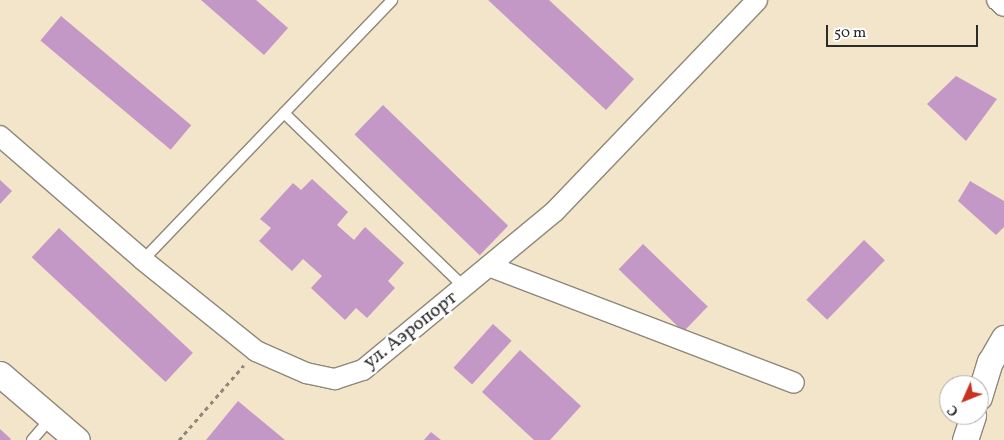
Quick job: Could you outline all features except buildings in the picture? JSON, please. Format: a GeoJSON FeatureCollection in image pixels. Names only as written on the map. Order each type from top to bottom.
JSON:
{"type":"FeatureCollection","features":[{"type":"Feature","properties":{"kind":"street","name":"ул. Аэропорт"},"geometry":{"type":"LineString","coordinates":[[0,136],[143,260],[256,351],[306,373],[336,379],[363,370],[491,267],[555,211],[757,0]]}},
{"type":"Feature","properties":{"kind":"street"},"geometry":{"type":"LineString","coordinates":[[997,0],[1004,6]]}},
{"type":"Feature","properties":{"kind":"street"},"geometry":{"type":"LineString","coordinates":[[491,267],[794,383]]}},
{"type":"Feature","properties":{"kind":"street"},"geometry":{"type":"LineString","coordinates":[[986,375],[990,362],[1004,338]]}},
{"type":"Feature","properties":{"kind":"street"},"geometry":{"type":"LineString","coordinates":[[0,374],[77,440]]}},
{"type":"Feature","properties":{"kind":"street"},"geometry":{"type":"LineString","coordinates":[[966,440],[971,425]]}},
{"type":"Feature","properties":{"kind":"lane"},"geometry":{"type":"LineString","coordinates":[[143,260],[392,0]]}},
{"type":"Feature","properties":{"kind":"lane"},"geometry":{"type":"LineString","coordinates":[[284,113],[465,288]]}},
{"type":"Feature","properties":{"kind":"lane"},"geometry":{"type":"LineString","coordinates":[[32,440],[51,418]]}},
{"type":"Feature","properties":{"kind":"path"},"geometry":{"type":"LineString","coordinates":[[178,440],[256,351]]}}]}
